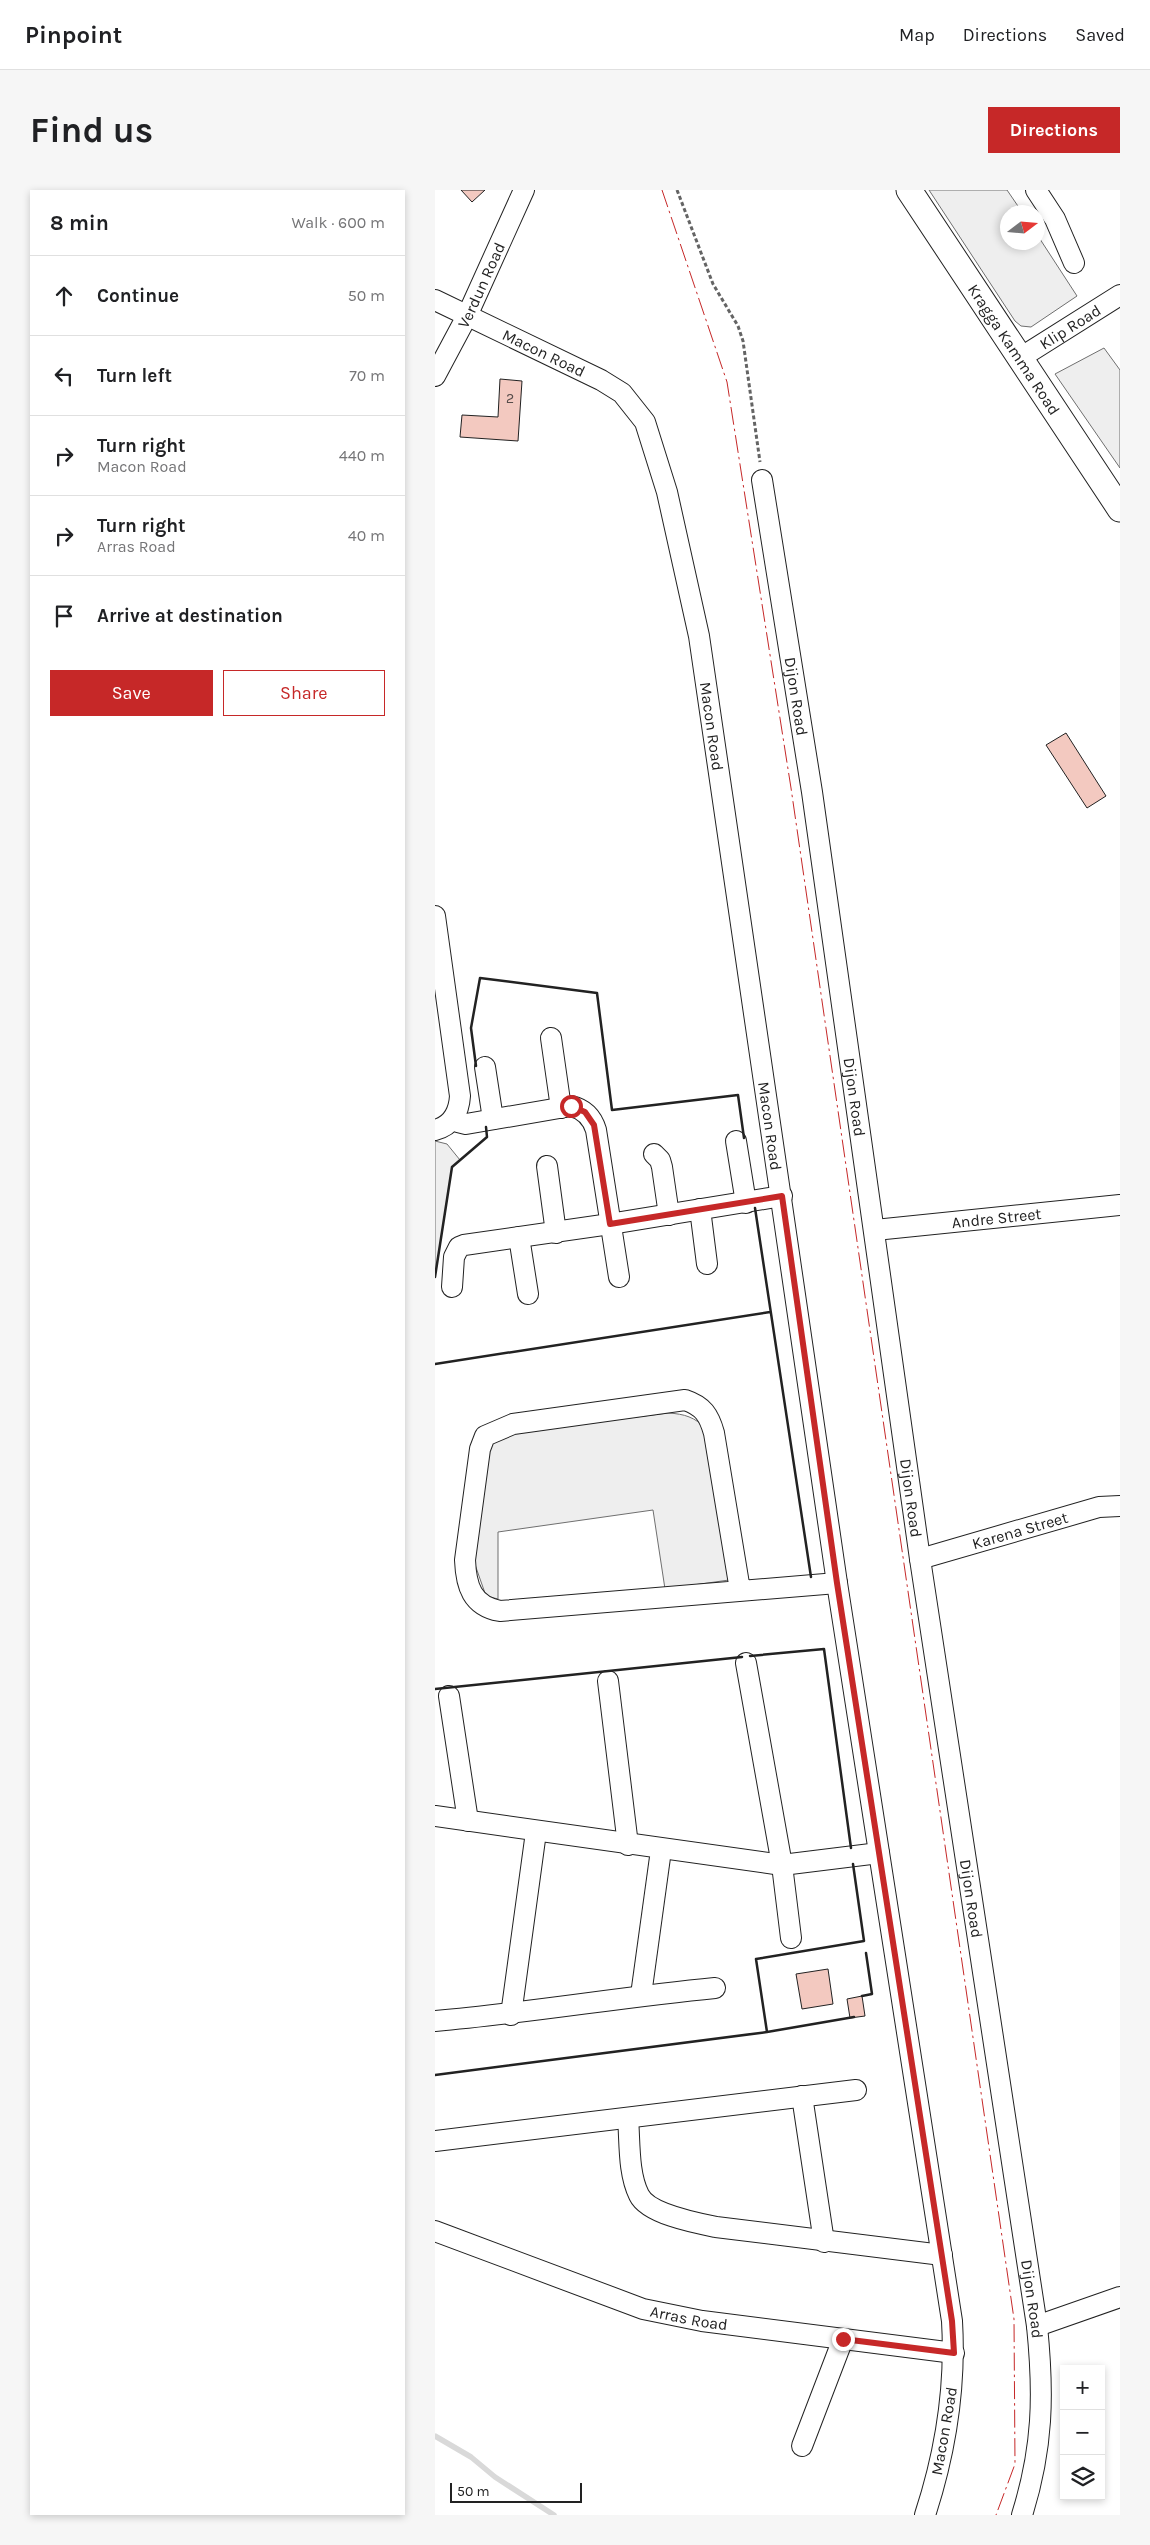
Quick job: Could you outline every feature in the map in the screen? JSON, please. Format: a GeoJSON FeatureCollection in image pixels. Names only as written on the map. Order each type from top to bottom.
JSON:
{"type":"FeatureCollection","features":[{"type":"Feature","properties":{"kind":"main road","name":"Kragga Kamma Road"},"geometry":{"type":"LineString","coordinates":[[913,197],[1120,509]]}},
{"type":"Feature","properties":{"kind":"street","name":"Verdun Road"},"geometry":{"type":"LineString","coordinates":[[435,376],[467,316],[524,190]]}},
{"type":"Feature","properties":{"kind":"street"},"geometry":{"type":"LineString","coordinates":[[1036,190],[1055,219],[1074,263]]}},
{"type":"Feature","properties":{"kind":"street","name":"Klip Road"},"geometry":{"type":"LineString","coordinates":[[1020,358],[1120,296]]}},
{"type":"Feature","properties":{"kind":"street","name":"Macon Road"},"geometry":{"type":"LineString","coordinates":[[435,300],[601,380],[622,393],[645,422],[667,492],[699,636],[837,1583],[952,2321],[954,2353],[947,2432],[935,2484],[925,2515]]}},
{"type":"Feature","properties":{"kind":"street","name":"Dijon Road"},"geometry":{"type":"LineString","coordinates":[[763,480],[812,792],[920,1558],[1037,2326],[1042,2382],[1040,2432],[1033,2481],[1022,2515]]}},
{"type":"Feature","properties":{"kind":"street"},"geometry":{"type":"LineString","coordinates":[[435,916],[460,1090],[459,1105],[454,1118],[442,1128],[435,1130]]}},
{"type":"Feature","properties":{"kind":"street"},"geometry":{"type":"LineString","coordinates":[[551,1038],[561,1108]]}},
{"type":"Feature","properties":{"kind":"street"},"geometry":{"type":"LineString","coordinates":[[485,1067],[493,1119]]}},
{"type":"Feature","properties":{"kind":"street"},"geometry":{"type":"LineString","coordinates":[[454,1118],[462,1124],[561,1108],[579,1108],[590,1117],[594,1125],[619,1277]]}},
{"type":"Feature","properties":{"kind":"street"},"geometry":{"type":"LineString","coordinates":[[736,1141],[745,1203]]}},
{"type":"Feature","properties":{"kind":"street"},"geometry":{"type":"LineString","coordinates":[[654,1154],[663,1167],[669,1215]]}},
{"type":"Feature","properties":{"kind":"street"},"geometry":{"type":"LineString","coordinates":[[547,1166],[556,1233]]}},
{"type":"Feature","properties":{"kind":"street"},"geometry":{"type":"LineString","coordinates":[[452,1287],[453,1257],[459,1247],[782,1196]]}},
{"type":"Feature","properties":{"kind":"street","name":"Andre Street"},"geometry":{"type":"LineString","coordinates":[[875,1230],[1120,1205]]}},
{"type":"Feature","properties":{"kind":"street"},"geometry":{"type":"LineString","coordinates":[[700,1209],[708,1264]]}},
{"type":"Feature","properties":{"kind":"street"},"geometry":{"type":"LineString","coordinates":[[519,1238],[527,1294]]}},
{"type":"Feature","properties":{"kind":"street"},"geometry":{"type":"LineString","coordinates":[[740,1590],[714,1433],[710,1419],[696,1404],[685,1400],[540,1419],[504,1426],[485,1436],[480,1449],[465,1560],[466,1575],[471,1591],[478,1602],[487,1609],[500,1611],[837,1583]]}},
{"type":"Feature","properties":{"kind":"street","name":"Karena Street"},"geometry":{"type":"LineString","coordinates":[[920,1558],[1099,1507],[1120,1506]]}},
{"type":"Feature","properties":{"kind":"street"},"geometry":{"type":"LineString","coordinates":[[746,1663],[782,1866],[791,1938]]}},
{"type":"Feature","properties":{"kind":"street"},"geometry":{"type":"LineString","coordinates":[[608,1681],[627,1845]]}},
{"type":"Feature","properties":{"kind":"street"},"geometry":{"type":"LineString","coordinates":[[449,1696],[468,1821]]}},
{"type":"Feature","properties":{"kind":"street"},"geometry":{"type":"LineString","coordinates":[[435,1816],[782,1866],[879,1853]]}},
{"type":"Feature","properties":{"kind":"street"},"geometry":{"type":"LineString","coordinates":[[511,2015],[536,1832]]}},
{"type":"Feature","properties":{"kind":"street"},"geometry":{"type":"LineString","coordinates":[[641,1995],[661,1850]]}},
{"type":"Feature","properties":{"kind":"street"},"geometry":{"type":"LineString","coordinates":[[435,2021],[511,2015],[641,1995],[715,1988]]}},
{"type":"Feature","properties":{"kind":"street"},"geometry":{"type":"LineString","coordinates":[[435,2141],[856,2090]]}},
{"type":"Feature","properties":{"kind":"street"},"geometry":{"type":"LineString","coordinates":[[802,2096],[824,2242]]}},
{"type":"Feature","properties":{"kind":"street"},"geometry":{"type":"LineString","coordinates":[[628,2118],[633,2175],[639,2196],[650,2205],[697,2224],[942,2256]]}},
{"type":"Feature","properties":{"kind":"street","name":"Arras Road"},"geometry":{"type":"LineString","coordinates":[[435,2232],[643,2309],[702,2321],[954,2353]]}},
{"type":"Feature","properties":{"kind":"street"},"geometry":{"type":"LineString","coordinates":[[1037,2326],[1120,2297]]}},
{"type":"Feature","properties":{"kind":"street"},"geometry":{"type":"LineString","coordinates":[[802,2446],[843,2339]]}},
{"type":"Feature","properties":{"kind":"path"},"geometry":{"type":"LineString","coordinates":[[677,190],[713,284],[738,326],[743,341],[763,480]]}},
{"type":"Feature","properties":{"kind":"shaded area"},"geometry":{"type":"Polygon","coordinates":[[[929,190],[1007,190],[1017,205],[1000,205],[1000,250],[1045,250],[1045,247],[1077,296],[1031,327],[1021,326],[1015,321],[929,190]]]}},
{"type":"Feature","properties":{"kind":"shaded area"},"geometry":{"type":"Polygon","coordinates":[[[1104,348],[1120,370],[1120,468],[1055,374],[1104,348]]]}},
{"type":"Feature","properties":{"kind":"shaded area"},"geometry":{"type":"Polygon","coordinates":[[[435,1141],[447,1144],[460,1160],[452,1167],[435,1277],[435,1141]]]}},
{"type":"Feature","properties":{"kind":"shaded area"},"geometry":{"type":"Polygon","coordinates":[[[668,1413],[689,1417],[707,1429],[729,1580],[665,1589],[653,1510],[498,1532],[498,1599],[486,1596],[472,1556],[485,1454],[496,1440],[508,1433],[668,1413]]]}},
{"type":"Feature","properties":{"kind":"building"},"geometry":{"type":"Polygon","coordinates":[[[461,190],[485,190],[472,202],[461,190]]]}},
{"type":"Feature","properties":{"kind":"building"},"geometry":{"type":"Polygon","coordinates":[[[500,379],[522,381],[518,441],[460,437],[462,415],[498,417],[500,379]]]}},
{"type":"Feature","properties":{"kind":"building"},"geometry":{"type":"Polygon","coordinates":[[[1066,733],[1106,796],[1087,808],[1046,745],[1066,733]]]}},
{"type":"Feature","properties":{"kind":"building"},"geometry":{"type":"Polygon","coordinates":[[[828,1969],[833,2004],[802,2009],[796,1974],[828,1969]]]}},
{"type":"Feature","properties":{"kind":"building"},"geometry":{"type":"Polygon","coordinates":[[[862,1996],[865,2016],[850,2018],[847,1999],[862,1996]]]}},
{"type":"Feature","properties":{"kind":"waterway"},"geometry":{"type":"LineString","coordinates":[[435,2436],[471,2457],[495,2477],[554,2515]]}},
{"type":"Feature","properties":{"kind":"wall"},"geometry":{"type":"LineString","coordinates":[[476,1066],[471,1028],[480,978],[597,993],[612,1110],[738,1095],[744,1138]]}},
{"type":"Feature","properties":{"kind":"wall"},"geometry":{"type":"LineString","coordinates":[[435,1277],[452,1167],[487,1137],[486,1127]]}},
{"type":"Feature","properties":{"kind":"wall"},"geometry":{"type":"LineString","coordinates":[[755,1208],[811,1577]]}},
{"type":"Feature","properties":{"kind":"wall"},"geometry":{"type":"LineString","coordinates":[[435,1364],[770,1312]]}},
{"type":"Feature","properties":{"kind":"wall"},"geometry":{"type":"LineString","coordinates":[[750,1656],[824,1649],[851,1848]]}},
{"type":"Feature","properties":{"kind":"wall"},"geometry":{"type":"LineString","coordinates":[[435,1689],[742,1657]]}},
{"type":"Feature","properties":{"kind":"wall"},"geometry":{"type":"LineString","coordinates":[[767,2032],[756,1959],[864,1941],[853,1864]]}},
{"type":"Feature","properties":{"kind":"wall"},"geometry":{"type":"LineString","coordinates":[[862,1996],[872,1994],[866,1953]]}},
{"type":"Feature","properties":{"kind":"wall"},"geometry":{"type":"LineString","coordinates":[[435,2075],[767,2032],[854,2017]]}},
{"type":"Feature","properties":{"kind":"power"},"geometry":{"type":"LineString","coordinates":[[662,190],[727,382],[791,788],[1014,2319],[1015,2464],[996,2515]]}},
{"type":"Feature","properties":{"kind":"route"},"geometry":{"type":"LineString","coordinates":[[571,1106],[585,1112],[590,1117],[596,1130],[610,1224],[782,1196],[837,1583],[952,2321],[954,2353],[843,2339]]}}]}
